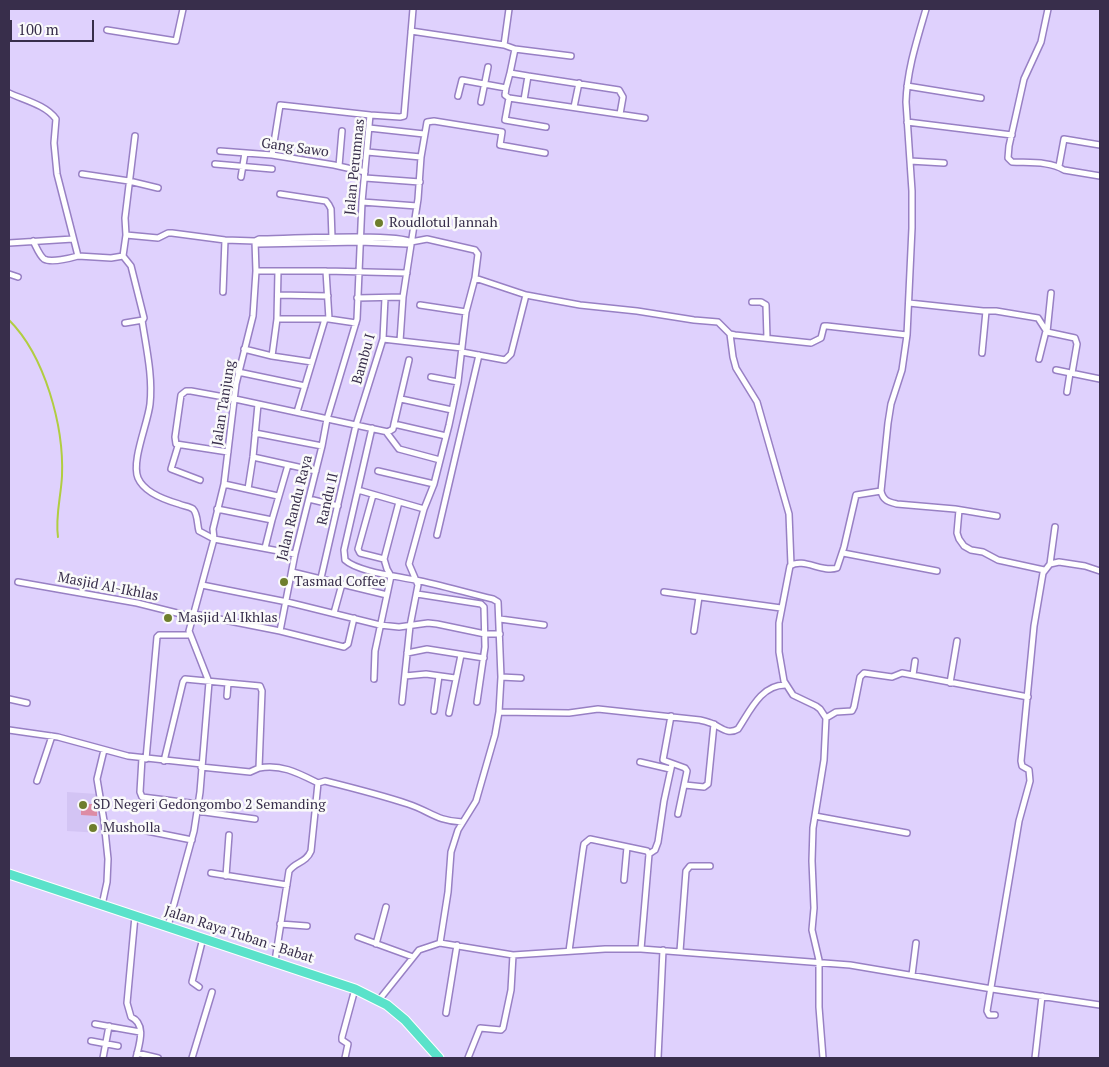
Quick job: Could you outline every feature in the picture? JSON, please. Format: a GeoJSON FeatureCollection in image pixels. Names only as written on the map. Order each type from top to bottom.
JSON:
{"type":"FeatureCollection","features":[{"type":"Feature","properties":{"kind":"highway","name":"Jalan Raya Tuban - Babat"},"geometry":{"type":"LineString","coordinates":[[9,874],[355,989],[388,1005],[405,1020],[439,1058]]}},
{"type":"Feature","properties":{"kind":"street"},"geometry":{"type":"LineString","coordinates":[[107,30],[176,41],[183,9]]}},
{"type":"Feature","properties":{"kind":"street","name":"Jalan Perumnas"},"geometry":{"type":"LineString","coordinates":[[356,323],[362,202],[370,115],[404,116],[413,9]]}},
{"type":"Feature","properties":{"kind":"street"},"geometry":{"type":"LineString","coordinates":[[504,45],[510,9]]}},
{"type":"Feature","properties":{"kind":"street"},"geometry":{"type":"LineString","coordinates":[[926,9],[916,40],[907,86],[907,122],[912,191],[909,303],[902,370],[891,404],[888,423],[881,491],[882,496],[888,502],[997,516]]}},
{"type":"Feature","properties":{"kind":"street"},"geometry":{"type":"LineString","coordinates":[[1048,9],[1041,42],[1024,79],[1009,152],[1010,160],[1059,166],[1064,170],[1100,176]]}},
{"type":"Feature","properties":{"kind":"street"},"geometry":{"type":"LineString","coordinates":[[411,31],[504,45],[515,49],[571,56]]}},
{"type":"Feature","properties":{"kind":"street"},"geometry":{"type":"LineString","coordinates":[[515,49],[506,88],[508,98],[500,145],[545,153]]}},
{"type":"Feature","properties":{"kind":"street"},"geometry":{"type":"LineString","coordinates":[[481,102],[488,67]]}},
{"type":"Feature","properties":{"kind":"street"},"geometry":{"type":"LineString","coordinates":[[510,73],[579,83],[621,92],[623,97],[620,114]]}},
{"type":"Feature","properties":{"kind":"street"},"geometry":{"type":"LineString","coordinates":[[524,100],[528,76]]}},
{"type":"Feature","properties":{"kind":"street"},"geometry":{"type":"LineString","coordinates":[[458,96],[462,80],[506,88]]}},
{"type":"Feature","properties":{"kind":"street"},"geometry":{"type":"LineString","coordinates":[[574,106],[579,83]]}},
{"type":"Feature","properties":{"kind":"street"},"geometry":{"type":"LineString","coordinates":[[907,86],[981,98]]}},
{"type":"Feature","properties":{"kind":"street"},"geometry":{"type":"LineString","coordinates":[[9,93],[40,106],[56,119],[54,161],[72,239],[78,256]]}},
{"type":"Feature","properties":{"kind":"street"},"geometry":{"type":"LineString","coordinates":[[508,98],[574,106],[645,118]]}},
{"type":"Feature","properties":{"kind":"street"},"geometry":{"type":"LineString","coordinates":[[272,156],[280,105],[370,115]]}},
{"type":"Feature","properties":{"kind":"street"},"geometry":{"type":"LineString","coordinates":[[505,120],[546,128]]}},
{"type":"Feature","properties":{"kind":"street"},"geometry":{"type":"LineString","coordinates":[[400,341],[403,297],[417,206],[426,124],[428,121],[502,132]]}},
{"type":"Feature","properties":{"kind":"street"},"geometry":{"type":"LineString","coordinates":[[907,122],[1012,135]]}},
{"type":"Feature","properties":{"kind":"street"},"geometry":{"type":"LineString","coordinates":[[369,128],[424,134]]}},
{"type":"Feature","properties":{"kind":"street"},"geometry":{"type":"LineString","coordinates":[[339,166],[342,131]]}},
{"type":"Feature","properties":{"kind":"street"},"geometry":{"type":"LineString","coordinates":[[135,136],[125,218],[126,235],[123,256],[131,266],[144,318],[142,320],[150,377],[150,403],[136,473],[139,480],[150,491],[191,508],[197,516],[199,531],[214,539],[295,554]]}},
{"type":"Feature","properties":{"kind":"street"},"geometry":{"type":"LineString","coordinates":[[1059,166],[1064,139],[1100,145]]}},
{"type":"Feature","properties":{"kind":"street","name":"Gang Sawo"},"geometry":{"type":"LineString","coordinates":[[220,151],[272,156],[339,166],[365,175],[420,182]]}},
{"type":"Feature","properties":{"kind":"street"},"geometry":{"type":"LineString","coordinates":[[367,152],[421,157]]}},
{"type":"Feature","properties":{"kind":"street"},"geometry":{"type":"LineString","coordinates":[[241,177],[246,153]]}},
{"type":"Feature","properties":{"kind":"street"},"geometry":{"type":"LineString","coordinates":[[910,161],[944,163]]}},
{"type":"Feature","properties":{"kind":"street"},"geometry":{"type":"LineString","coordinates":[[215,164],[272,170]]}},
{"type":"Feature","properties":{"kind":"street"},"geometry":{"type":"LineString","coordinates":[[82,174],[129,181],[158,188]]}},
{"type":"Feature","properties":{"kind":"street"},"geometry":{"type":"LineString","coordinates":[[280,194],[326,201],[330,209],[332,238]]}},
{"type":"Feature","properties":{"kind":"street"},"geometry":{"type":"LineString","coordinates":[[362,202],[417,206]]}},
{"type":"Feature","properties":{"kind":"street"},"geometry":{"type":"LineString","coordinates":[[126,235],[158,238],[172,233],[225,240],[255,241],[259,239],[332,238],[407,244],[433,239],[475,250],[478,254],[476,278],[466,312],[458,382],[452,410],[434,484],[424,508],[409,564],[418,585],[410,626],[402,702]]}},
{"type":"Feature","properties":{"kind":"street"},"geometry":{"type":"LineString","coordinates":[[9,243],[72,239]]}},
{"type":"Feature","properties":{"kind":"street"},"geometry":{"type":"LineString","coordinates":[[223,292],[225,240]]}},
{"type":"Feature","properties":{"kind":"street"},"geometry":{"type":"LineString","coordinates":[[255,241],[258,244],[264,244],[360,240]]}},
{"type":"Feature","properties":{"kind":"street"},"geometry":{"type":"LineString","coordinates":[[33,241],[40,254],[49,260],[78,256],[110,258],[123,256]]}},
{"type":"Feature","properties":{"kind":"street","name":"Jalan Tanjung"},"geometry":{"type":"LineString","coordinates":[[190,635],[189,631],[214,539],[213,529],[224,484],[238,372],[253,316],[256,271],[255,241]]}},
{"type":"Feature","properties":{"kind":"street"},"geometry":{"type":"LineString","coordinates":[[256,271],[326,270],[407,273]]}},
{"type":"Feature","properties":{"kind":"street"},"geometry":{"type":"LineString","coordinates":[[297,412],[327,319],[326,270]]}},
{"type":"Feature","properties":{"kind":"street"},"geometry":{"type":"LineString","coordinates":[[272,356],[277,319],[278,271]]}},
{"type":"Feature","properties":{"kind":"street"},"geometry":{"type":"LineString","coordinates":[[9,274],[18,276]]}},
{"type":"Feature","properties":{"kind":"street"},"geometry":{"type":"LineString","coordinates":[[476,278],[526,295],[580,305],[718,322],[730,334],[736,368],[756,402],[789,514],[791,565],[779,623],[779,652],[785,685],[792,695],[820,709],[826,718],[824,760],[815,816],[812,856],[814,908],[812,930],[819,963],[819,1007],[823,1058]]}},
{"type":"Feature","properties":{"kind":"street"},"geometry":{"type":"LineString","coordinates":[[1040,359],[1047,331],[1051,293]]}},
{"type":"Feature","properties":{"kind":"street"},"geometry":{"type":"LineString","coordinates":[[383,339],[462,350],[505,360],[511,354],[526,295]]}},
{"type":"Feature","properties":{"kind":"street"},"geometry":{"type":"LineString","coordinates":[[278,296],[328,296]]}},
{"type":"Feature","properties":{"kind":"street"},"geometry":{"type":"LineString","coordinates":[[357,298],[403,297]]}},
{"type":"Feature","properties":{"kind":"street","name":"Bambu I"},"geometry":{"type":"LineString","coordinates":[[356,425],[383,339],[385,298]]}},
{"type":"Feature","properties":{"kind":"street"},"geometry":{"type":"LineString","coordinates":[[752,302],[761,302],[766,305],[766,338]]}},
{"type":"Feature","properties":{"kind":"street"},"geometry":{"type":"LineString","coordinates":[[909,303],[996,311],[1038,318],[1047,331],[1075,338],[1076,344],[1067,392]]}},
{"type":"Feature","properties":{"kind":"street"},"geometry":{"type":"LineString","coordinates":[[420,305],[466,312]]}},
{"type":"Feature","properties":{"kind":"street"},"geometry":{"type":"LineString","coordinates":[[982,353],[986,311]]}},
{"type":"Feature","properties":{"kind":"street"},"geometry":{"type":"LineString","coordinates":[[277,319],[327,319],[356,323]]}},
{"type":"Feature","properties":{"kind":"street"},"geometry":{"type":"LineString","coordinates":[[125,323],[142,320]]}},
{"type":"Feature","properties":{"kind":"street","name":"Jalan Randu Raya"},"geometry":{"type":"LineString","coordinates":[[280,631],[295,554],[327,419],[356,323]]}},
{"type":"Feature","properties":{"kind":"street"},"geometry":{"type":"LineString","coordinates":[[730,334],[811,343],[821,338],[824,326],[907,334]]}},
{"type":"Feature","properties":{"kind":"street"},"geometry":{"type":"LineString","coordinates":[[244,349],[272,356],[312,362]]}},
{"type":"Feature","properties":{"kind":"street"},"geometry":{"type":"LineString","coordinates":[[437,535],[479,355]]}},
{"type":"Feature","properties":{"kind":"street"},"geometry":{"type":"LineString","coordinates":[[387,433],[393,429],[409,360]]}},
{"type":"Feature","properties":{"kind":"street"},"geometry":{"type":"LineString","coordinates":[[1056,370],[1100,379]]}},
{"type":"Feature","properties":{"kind":"street"},"geometry":{"type":"LineString","coordinates":[[238,372],[305,386]]}},
{"type":"Feature","properties":{"kind":"street"},"geometry":{"type":"LineString","coordinates":[[431,378],[458,382]]}},
{"type":"Feature","properties":{"kind":"street"},"geometry":{"type":"LineString","coordinates":[[200,480],[171,469],[178,446],[175,438],[183,392],[191,391],[235,399],[372,428],[387,433],[399,449],[440,460]]}},
{"type":"Feature","properties":{"kind":"street"},"geometry":{"type":"LineString","coordinates":[[401,399],[452,410]]}},
{"type":"Feature","properties":{"kind":"street"},"geometry":{"type":"LineString","coordinates":[[248,489],[254,457],[258,404]]}},
{"type":"Feature","properties":{"kind":"street"},"geometry":{"type":"LineString","coordinates":[[394,424],[446,436]]}},
{"type":"Feature","properties":{"kind":"street","name":"Randu II"},"geometry":{"type":"LineString","coordinates":[[321,578],[356,425]]}},
{"type":"Feature","properties":{"kind":"street"},"geometry":{"type":"LineString","coordinates":[[372,428],[344,550],[345,560],[355,566],[493,599],[499,603],[501,677],[499,712],[495,735],[478,794],[455,837],[451,852],[448,892],[440,943]]}},
{"type":"Feature","properties":{"kind":"street"},"geometry":{"type":"LineString","coordinates":[[255,434],[322,446]]}},
{"type":"Feature","properties":{"kind":"street"},"geometry":{"type":"LineString","coordinates":[[178,446],[228,452]]}},
{"type":"Feature","properties":{"kind":"street"},"geometry":{"type":"LineString","coordinates":[[254,457],[316,471]]}},
{"type":"Feature","properties":{"kind":"street"},"geometry":{"type":"LineString","coordinates":[[265,548],[288,465]]}},
{"type":"Feature","properties":{"kind":"street"},"geometry":{"type":"LineString","coordinates":[[378,472],[434,484]]}},
{"type":"Feature","properties":{"kind":"street"},"geometry":{"type":"LineString","coordinates":[[224,484],[278,496]]}},
{"type":"Feature","properties":{"kind":"street"},"geometry":{"type":"LineString","coordinates":[[358,490],[424,508]]}},
{"type":"Feature","properties":{"kind":"street"},"geometry":{"type":"LineString","coordinates":[[791,565],[797,563],[834,569],[839,566],[856,495],[881,491]]}},
{"type":"Feature","properties":{"kind":"street"},"geometry":{"type":"LineString","coordinates":[[373,494],[358,549],[360,553],[384,559]]}},
{"type":"Feature","properties":{"kind":"street"},"geometry":{"type":"LineString","coordinates":[[309,499],[338,506]]}},
{"type":"Feature","properties":{"kind":"street"},"geometry":{"type":"LineString","coordinates":[[374,679],[374,650],[391,576],[384,559],[399,502]]}},
{"type":"Feature","properties":{"kind":"street"},"geometry":{"type":"LineString","coordinates":[[217,508],[272,520]]}},
{"type":"Feature","properties":{"kind":"street"},"geometry":{"type":"LineString","coordinates":[[959,510],[957,533],[964,546],[971,550],[983,552],[998,560],[1044,570]]}},
{"type":"Feature","properties":{"kind":"street"},"geometry":{"type":"LineString","coordinates":[[1050,564],[1055,527]]}},
{"type":"Feature","properties":{"kind":"street"},"geometry":{"type":"LineString","coordinates":[[843,553],[937,571]]}},
{"type":"Feature","properties":{"kind":"street"},"geometry":{"type":"LineString","coordinates":[[995,1015],[989,1015],[987,1011],[1019,822],[1030,781],[1029,770],[1022,766],[1020,761],[1034,626],[1044,570],[1050,564],[1059,562],[1086,566],[1100,571]]}},
{"type":"Feature","properties":{"kind":"street"},"geometry":{"type":"LineString","coordinates":[[292,572],[387,595]]}},
{"type":"Feature","properties":{"kind":"street","name":"Masjid Al-Ikhlas"},"geometry":{"type":"LineString","coordinates":[[18,582],[137,602],[280,631],[344,647],[348,644],[354,618]]}},
{"type":"Feature","properties":{"kind":"street"},"geometry":{"type":"LineString","coordinates":[[334,613],[342,584]]}},
{"type":"Feature","properties":{"kind":"street"},"geometry":{"type":"LineString","coordinates":[[202,585],[287,602],[380,625],[398,627],[437,624],[485,634],[500,634]]}},
{"type":"Feature","properties":{"kind":"street"},"geometry":{"type":"LineString","coordinates":[[664,592],[781,608]]}},
{"type":"Feature","properties":{"kind":"street"},"geometry":{"type":"LineString","coordinates":[[417,594],[484,606],[484,658],[478,702]]}},
{"type":"Feature","properties":{"kind":"street"},"geometry":{"type":"LineString","coordinates":[[694,631],[699,597]]}},
{"type":"Feature","properties":{"kind":"street"},"geometry":{"type":"LineString","coordinates":[[500,619],[544,625]]}},
{"type":"Feature","properties":{"kind":"street"},"geometry":{"type":"LineString","coordinates":[[168,926],[192,840],[197,811],[198,804],[209,682],[190,635],[159,635],[157,637],[140,792],[142,796],[198,804]]}},
{"type":"Feature","properties":{"kind":"street"},"geometry":{"type":"LineString","coordinates":[[950,683],[957,641]]}},
{"type":"Feature","properties":{"kind":"street"},"geometry":{"type":"LineString","coordinates":[[407,653],[427,649],[484,658]]}},
{"type":"Feature","properties":{"kind":"street"},"geometry":{"type":"LineString","coordinates":[[449,713],[461,655]]}},
{"type":"Feature","properties":{"kind":"street"},"geometry":{"type":"LineString","coordinates":[[913,675],[915,661]]}},
{"type":"Feature","properties":{"kind":"street"},"geometry":{"type":"LineString","coordinates":[[826,718],[836,712],[852,711],[861,675],[864,673],[894,677],[900,672],[1028,697]]}},
{"type":"Feature","properties":{"kind":"street"},"geometry":{"type":"LineString","coordinates":[[405,676],[420,674],[455,678]]}},
{"type":"Feature","properties":{"kind":"street"},"geometry":{"type":"LineString","coordinates":[[434,711],[439,676]]}},
{"type":"Feature","properties":{"kind":"street"},"geometry":{"type":"LineString","coordinates":[[501,677],[521,678]]}},
{"type":"Feature","properties":{"kind":"street"},"geometry":{"type":"LineString","coordinates":[[164,761],[183,682],[186,678],[262,688],[259,768]]}},
{"type":"Feature","properties":{"kind":"street"},"geometry":{"type":"LineString","coordinates":[[227,696],[228,683]]}},
{"type":"Feature","properties":{"kind":"street"},"geometry":{"type":"LineString","coordinates":[[499,712],[569,713],[598,709],[671,716],[714,724],[726,731],[734,731],[738,729],[761,696],[770,688],[785,685]]}},
{"type":"Feature","properties":{"kind":"street"},"geometry":{"type":"LineString","coordinates":[[9,699],[27,703]]}},
{"type":"Feature","properties":{"kind":"street"},"geometry":{"type":"LineString","coordinates":[[671,716],[662,758],[671,767]]}},
{"type":"Feature","properties":{"kind":"street"},"geometry":{"type":"LineString","coordinates":[[685,786],[704,787],[708,784],[714,724]]}},
{"type":"Feature","properties":{"kind":"street"},"geometry":{"type":"LineString","coordinates":[[9,730],[52,736],[144,759],[250,772],[259,768],[279,766],[288,768],[318,783],[325,782],[410,804],[446,821],[462,822]]}},
{"type":"Feature","properties":{"kind":"street"},"geometry":{"type":"LineString","coordinates":[[37,782],[52,736]]}},
{"type":"Feature","properties":{"kind":"street"},"geometry":{"type":"LineString","coordinates":[[102,905],[107,882],[108,859],[97,779],[104,750]]}},
{"type":"Feature","properties":{"kind":"street"},"geometry":{"type":"LineString","coordinates":[[640,762],[687,769],[678,814]]}},
{"type":"Feature","properties":{"kind":"street"},"geometry":{"type":"LineString","coordinates":[[649,854],[655,850],[658,842],[671,767]]}},
{"type":"Feature","properties":{"kind":"street"},"geometry":{"type":"LineString","coordinates":[[275,961],[291,868],[303,861],[311,851],[318,783]]}},
{"type":"Feature","properties":{"kind":"street"},"geometry":{"type":"LineString","coordinates":[[197,811],[255,819]]}},
{"type":"Feature","properties":{"kind":"street"},"geometry":{"type":"LineString","coordinates":[[815,816],[907,833]]}},
{"type":"Feature","properties":{"kind":"street"},"geometry":{"type":"LineString","coordinates":[[147,831],[192,840]]}},
{"type":"Feature","properties":{"kind":"street"},"geometry":{"type":"LineString","coordinates":[[226,876],[229,835]]}},
{"type":"Feature","properties":{"kind":"street"},"geometry":{"type":"LineString","coordinates":[[569,951],[584,844],[586,841],[593,839],[647,851],[649,854]]}},
{"type":"Feature","properties":{"kind":"street"},"geometry":{"type":"LineString","coordinates":[[624,880],[627,847]]}},
{"type":"Feature","properties":{"kind":"street"},"geometry":{"type":"LineString","coordinates":[[641,949],[649,854]]}},
{"type":"Feature","properties":{"kind":"street"},"geometry":{"type":"LineString","coordinates":[[680,951],[686,871],[690,866],[710,866]]}},
{"type":"Feature","properties":{"kind":"street"},"geometry":{"type":"LineString","coordinates":[[210,873],[287,885]]}},
{"type":"Feature","properties":{"kind":"street"},"geometry":{"type":"LineString","coordinates":[[376,944],[386,907]]}},
{"type":"Feature","properties":{"kind":"street"},"geometry":{"type":"LineString","coordinates":[[128,1030],[131,1017],[127,1004],[128,978],[134,916]]}},
{"type":"Feature","properties":{"kind":"street"},"geometry":{"type":"LineString","coordinates":[[280,924],[307,926]]}},
{"type":"Feature","properties":{"kind":"street"},"geometry":{"type":"LineString","coordinates":[[358,937],[413,957]]}},
{"type":"Feature","properties":{"kind":"street"},"geometry":{"type":"LineString","coordinates":[[199,987],[192,982],[204,938]]}},
{"type":"Feature","properties":{"kind":"street"},"geometry":{"type":"LineString","coordinates":[[379,1000],[419,950],[440,943],[513,954],[641,949],[850,965],[1100,1005]]}},
{"type":"Feature","properties":{"kind":"street"},"geometry":{"type":"LineString","coordinates":[[912,975],[916,943]]}},
{"type":"Feature","properties":{"kind":"street"},"geometry":{"type":"LineString","coordinates":[[446,1013],[457,946]]}},
{"type":"Feature","properties":{"kind":"street"},"geometry":{"type":"LineString","coordinates":[[658,1058],[663,950]]}},
{"type":"Feature","properties":{"kind":"street"},"geometry":{"type":"LineString","coordinates":[[468,1058],[480,1028],[501,1030],[503,1028],[511,990],[513,954]]}},
{"type":"Feature","properties":{"kind":"street"},"geometry":{"type":"LineString","coordinates":[[345,1058],[348,1044],[342,1040],[342,1037],[355,989]]}},
{"type":"Feature","properties":{"kind":"street"},"geometry":{"type":"LineString","coordinates":[[192,1058],[212,992]]}},
{"type":"Feature","properties":{"kind":"street"},"geometry":{"type":"LineString","coordinates":[[1035,1058],[1042,996]]}},
{"type":"Feature","properties":{"kind":"street"},"geometry":{"type":"LineString","coordinates":[[131,1017],[138,1022],[140,1032],[137,1055],[158,1058]]}},
{"type":"Feature","properties":{"kind":"street"},"geometry":{"type":"LineString","coordinates":[[95,1024],[140,1032]]}},
{"type":"Feature","properties":{"kind":"street"},"geometry":{"type":"LineString","coordinates":[[103,1058],[109,1026]]}},
{"type":"Feature","properties":{"kind":"street"},"geometry":{"type":"LineString","coordinates":[[91,1041],[118,1046]]}},
{"type":"Feature","properties":{"kind":"shaded area","name":"SD Negeri Gedongombo 2 Semanding"},"geometry":{"type":"Polygon","coordinates":[[[67,792],[97,794],[102,833],[67,831],[67,792]]]}},
{"type":"Feature","properties":{"kind":"shaded area"},"geometry":{"type":"Polygon","coordinates":[[[81,804],[97,804],[97,816],[81,815],[81,804]]]}},
{"type":"Feature","properties":{"kind":"waterway"},"geometry":{"type":"LineString","coordinates":[[9,320],[22,335],[33,353],[50,393],[56,414],[62,456],[62,476],[57,522],[58,537]]}},
{"type":"Feature","properties":{"kind":"place","name":"Roudlotul Jannah"},"geometry":{"type":"Point","coordinates":[379,223]}},
{"type":"Feature","properties":{"kind":"place","name":"Tasmad Coffee"},"geometry":{"type":"Point","coordinates":[284,582]}},
{"type":"Feature","properties":{"kind":"place","name":"Masjid Al Ikhlas"},"geometry":{"type":"Point","coordinates":[168,618]}},
{"type":"Feature","properties":{"kind":"place","name":"SD Negeri Gedongombo 2 Semanding"},"geometry":{"type":"Point","coordinates":[83,805]}},
{"type":"Feature","properties":{"kind":"place","name":"Musholla"},"geometry":{"type":"Point","coordinates":[93,828]}}]}
